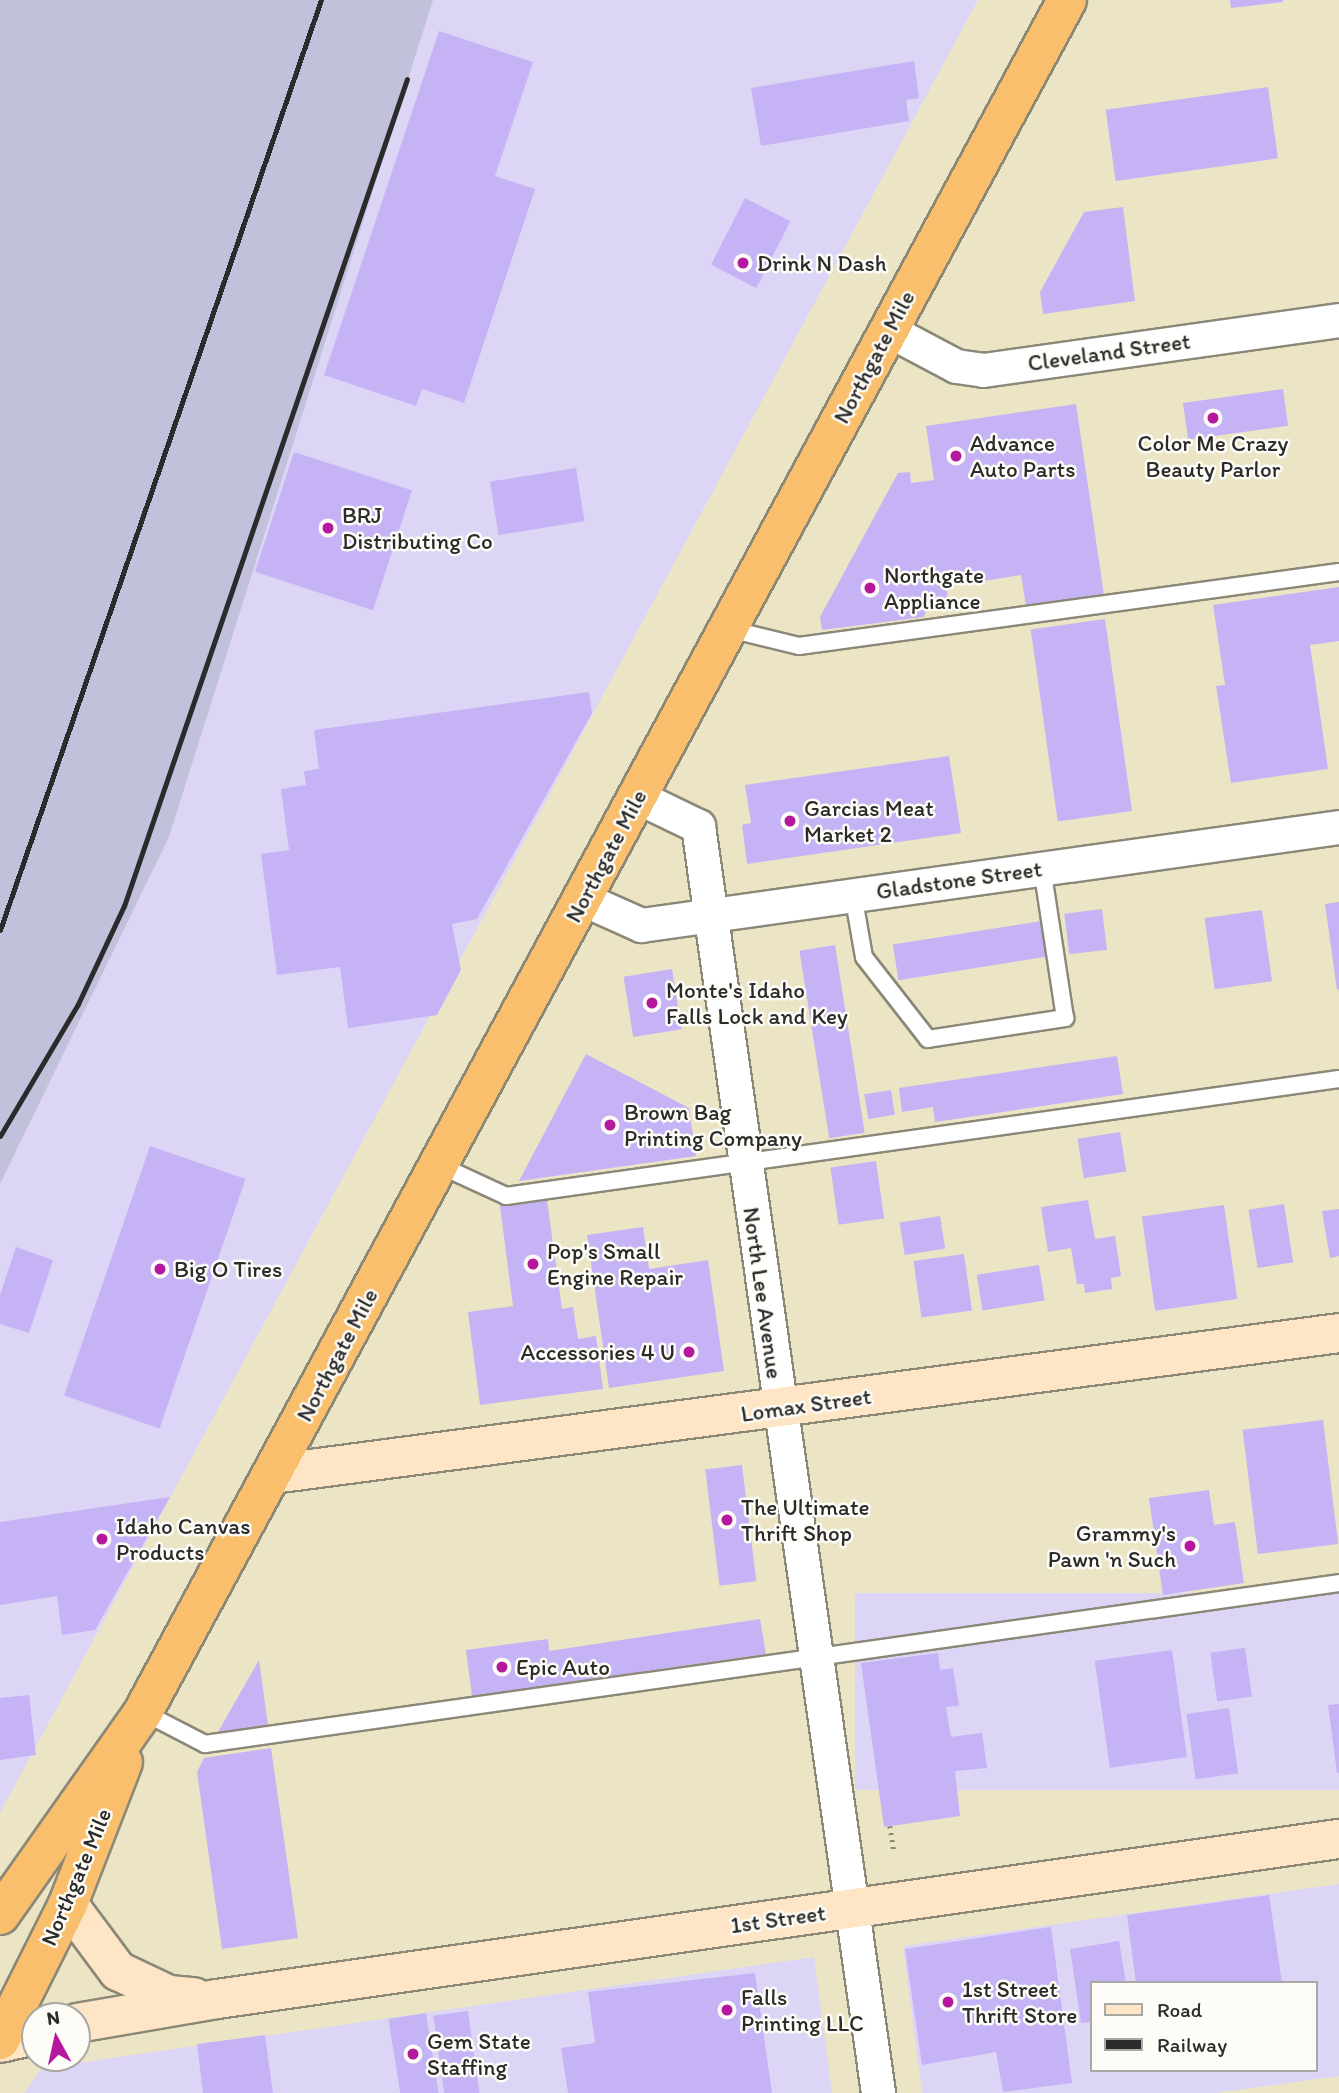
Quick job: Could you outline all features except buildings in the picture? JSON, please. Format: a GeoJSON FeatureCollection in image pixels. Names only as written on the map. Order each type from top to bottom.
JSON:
{"type":"FeatureCollection","features":[{"type":"Feature","properties":{"kind":"highway","name":"Northgate Mile"},"geometry":{"type":"LineString","coordinates":[[0,1915],[143,1712],[1067,0]]}},
{"type":"Feature","properties":{"kind":"highway","name":"Northgate Mile"},"geometry":{"type":"LineString","coordinates":[[0,2041],[68,1904],[143,1712]]}},
{"type":"Feature","properties":{"kind":"main road","name":"Lomax Street"},"geometry":{"type":"LineString","coordinates":[[273,1474],[1339,1333]]}},
{"type":"Feature","properties":{"kind":"main road","name":"1st Street"},"geometry":{"type":"LineString","coordinates":[[91,2021],[217,1999],[1339,1839]]}},
{"type":"Feature","properties":{"kind":"main road","name":"1st Street"},"geometry":{"type":"LineString","coordinates":[[68,1904],[118,1971],[169,1995],[217,1999]]}},
{"type":"Feature","properties":{"kind":"main road"},"geometry":{"type":"LineString","coordinates":[[0,2041],[21,2037]]}},
{"type":"Feature","properties":{"kind":"street","name":"Cleveland Street"},"geometry":{"type":"LineString","coordinates":[[888,330],[956,366],[983,370],[1339,320]]}},
{"type":"Feature","properties":{"kind":"street","name":"North Lee Avenue"},"geometry":{"type":"LineString","coordinates":[[638,797],[698,826],[878,2093]]}},
{"type":"Feature","properties":{"kind":"street","name":"Gladstone Street"},"geometry":{"type":"LineString","coordinates":[[583,899],[640,925],[1339,827]]}},
{"type":"Feature","properties":{"kind":"lane"},"geometry":{"type":"LineString","coordinates":[[729,629],[799,646],[1339,572]]}},
{"type":"Feature","properties":{"kind":"lane"},"geometry":{"type":"LineString","coordinates":[[853,894],[864,957],[928,1039],[1065,1018],[1042,868]]}},
{"type":"Feature","properties":{"kind":"lane"},"geometry":{"type":"LineString","coordinates":[[439,1165],[506,1196],[1339,1079]]}},
{"type":"Feature","properties":{"kind":"lane"},"geometry":{"type":"LineString","coordinates":[[143,1712],[205,1744],[1339,1583]]}},
{"type":"Feature","properties":{"kind":"path"},"geometry":{"type":"LineString","coordinates":[[890,1826],[894,1852]]}},
{"type":"Feature","properties":{"kind":"shaded area"},"geometry":{"type":"Polygon","coordinates":[[[0,0],[433,0],[169,837],[0,1184],[0,0]]]}},
{"type":"Feature","properties":{"kind":"shaded area"},"geometry":{"type":"Polygon","coordinates":[[[432,0],[978,0],[0,1813],[0,1184],[169,837],[432,0]]]}},
{"type":"Feature","properties":{"kind":"shaded area"},"geometry":{"type":"Polygon","coordinates":[[[855,1593],[1339,1593],[1339,1790],[855,1790],[855,1593]]]}},
{"type":"Feature","properties":{"kind":"shaded area"},"geometry":{"type":"Polygon","coordinates":[[[1339,1884],[1339,2076],[1215,2093],[922,2093],[903,1946],[1339,1884]]]}},
{"type":"Feature","properties":{"kind":"shaded area"},"geometry":{"type":"Polygon","coordinates":[[[814,1957],[832,2093],[24,2093],[39,2072],[91,2072],[91,2061],[814,1957]]]}},
{"type":"Feature","properties":{"kind":"railway"},"geometry":{"type":"LineString","coordinates":[[0,930],[321,0]]}},
{"type":"Feature","properties":{"kind":"railway"},"geometry":{"type":"LineString","coordinates":[[0,1136],[78,1004],[124,906],[407,79]]}},
{"type":"Feature","properties":{"kind":"place","name":"Drink N Dash"},"geometry":{"type":"Point","coordinates":[743,263]}},
{"type":"Feature","properties":{"kind":"place","name":"Color Me Crazy Beauty Parlor"},"geometry":{"type":"Point","coordinates":[1213,418]}},
{"type":"Feature","properties":{"kind":"place","name":"Advance Auto Parts"},"geometry":{"type":"Point","coordinates":[956,456]}},
{"type":"Feature","properties":{"kind":"place","name":"BRJ Distributing Co"},"geometry":{"type":"Point","coordinates":[328,528]}},
{"type":"Feature","properties":{"kind":"place","name":"Northgate Appliance"},"geometry":{"type":"Point","coordinates":[870,588]}},
{"type":"Feature","properties":{"kind":"place","name":"Garcias Meat Market 2"},"geometry":{"type":"Point","coordinates":[790,821]}},
{"type":"Feature","properties":{"kind":"place","name":"Monte's Idaho Falls Lock and Key"},"geometry":{"type":"Point","coordinates":[652,1003]}},
{"type":"Feature","properties":{"kind":"place","name":"Brown Bag Printing Company"},"geometry":{"type":"Point","coordinates":[610,1125]}},
{"type":"Feature","properties":{"kind":"place","name":"Pop's Small Engine Repair"},"geometry":{"type":"Point","coordinates":[533,1264]}},
{"type":"Feature","properties":{"kind":"place","name":"Big O Tires"},"geometry":{"type":"Point","coordinates":[160,1269]}},
{"type":"Feature","properties":{"kind":"place","name":"Accessories 4 U"},"geometry":{"type":"Point","coordinates":[689,1352]}},
{"type":"Feature","properties":{"kind":"place","name":"The Ultimate Thrift Shop"},"geometry":{"type":"Point","coordinates":[727,1520]}},
{"type":"Feature","properties":{"kind":"place","name":"Idaho Canvas Products"},"geometry":{"type":"Point","coordinates":[102,1539]}},
{"type":"Feature","properties":{"kind":"place","name":"Grammy's Pawn 'n Such"},"geometry":{"type":"Point","coordinates":[1190,1546]}},
{"type":"Feature","properties":{"kind":"place","name":"Epic Auto"},"geometry":{"type":"Point","coordinates":[502,1667]}},
{"type":"Feature","properties":{"kind":"place","name":"1st Street Thrift Store"},"geometry":{"type":"Point","coordinates":[948,2002]}},
{"type":"Feature","properties":{"kind":"place","name":"Falls Printing LLC"},"geometry":{"type":"Point","coordinates":[727,2010]}},
{"type":"Feature","properties":{"kind":"place","name":"Gem State Staffing"},"geometry":{"type":"Point","coordinates":[413,2054]}}]}
